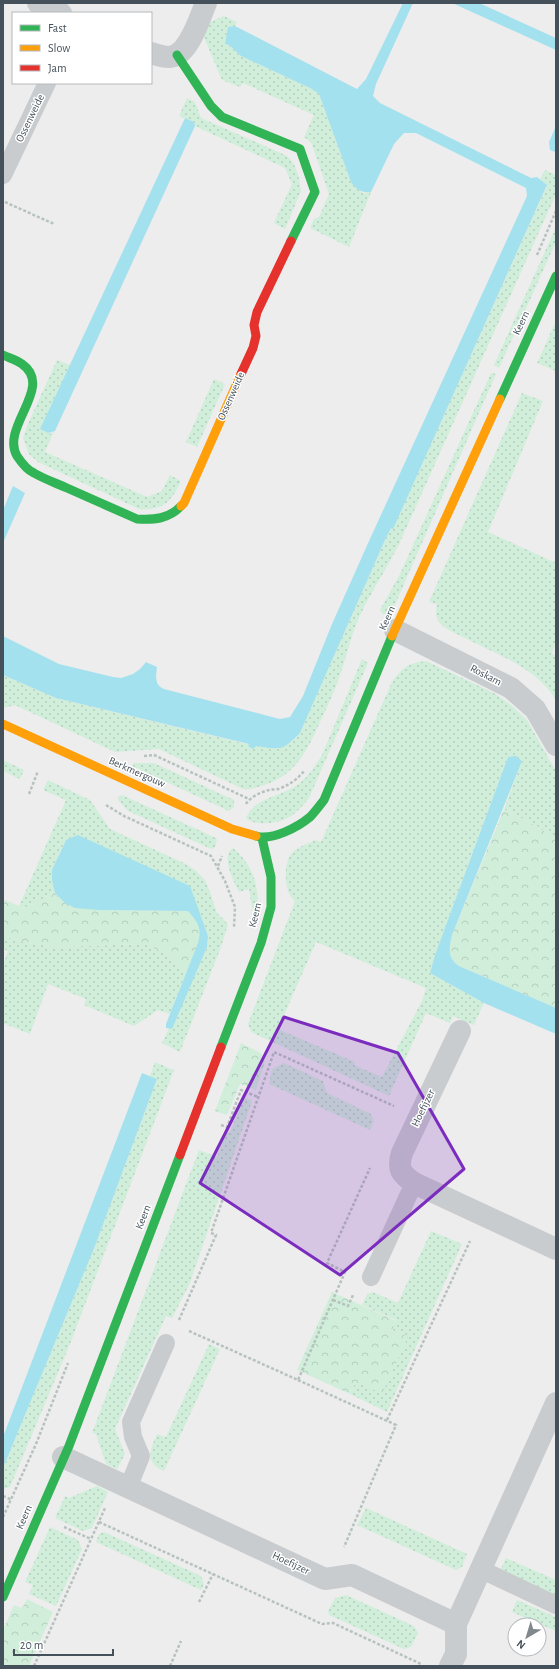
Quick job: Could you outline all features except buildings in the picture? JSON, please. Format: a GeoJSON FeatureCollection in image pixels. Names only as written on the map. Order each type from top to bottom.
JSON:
{"type":"FeatureCollection","features":[{"type":"Feature","properties":{"kind":"street"},"geometry":{"type":"LineString","coordinates":[[38,3],[59,12]]}},
{"type":"Feature","properties":{"kind":"street"},"geometry":{"type":"LineString","coordinates":[[152,53],[169,57],[177,55],[186,48],[206,3]]}},
{"type":"Feature","properties":{"kind":"street","name":"Ossenweide"},"geometry":{"type":"LineString","coordinates":[[3,355],[26,366],[33,377],[33,389],[13,433],[13,448],[20,460],[33,472],[136,519],[152,520],[168,517],[177,512],[184,503],[253,348],[256,336],[254,325],[258,312],[315,192],[300,149],[222,116],[211,106],[177,55]]}},
{"type":"Feature","properties":{"kind":"street","name":"Keern"},"geometry":{"type":"LineString","coordinates":[[3,1597],[71,1438],[248,977],[268,921],[272,884],[270,868],[262,838],[280,835],[294,827],[310,817],[324,800],[395,630],[556,276]]}},
{"type":"Feature","properties":{"kind":"street","name":"Roskam"},"geometry":{"type":"LineString","coordinates":[[395,630],[511,688],[535,709],[556,745]]}},
{"type":"Feature","properties":{"kind":"street","name":"Berkmergouw"},"geometry":{"type":"LineString","coordinates":[[3,724],[232,829],[262,838]]}},
{"type":"Feature","properties":{"kind":"street","name":"Hoefijzer"},"geometry":{"type":"LineString","coordinates":[[460,1031],[402,1153],[399,1164],[404,1176],[414,1183],[556,1249]]}},
{"type":"Feature","properties":{"kind":"street"},"geometry":{"type":"LineString","coordinates":[[450,1666],[456,1654],[456,1624],[482,1570],[556,1403]]}},
{"type":"Feature","properties":{"kind":"street","name":"Hoefijzer"},"geometry":{"type":"LineString","coordinates":[[63,1457],[325,1579],[352,1575],[456,1624]]}},
{"type":"Feature","properties":{"kind":"lane","name":"Ossenweide"},"geometry":{"type":"LineString","coordinates":[[3,175],[47,84]]}},
{"type":"Feature","properties":{"kind":"lane"},"geometry":{"type":"LineString","coordinates":[[371,1277],[414,1183]]}},
{"type":"Feature","properties":{"kind":"lane"},"geometry":{"type":"LineString","coordinates":[[122,1485],[141,1456],[133,1437],[130,1422],[166,1343]]}},
{"type":"Feature","properties":{"kind":"lane"},"geometry":{"type":"LineString","coordinates":[[482,1570],[556,1605]]}},
{"type":"Feature","properties":{"kind":"path"},"geometry":{"type":"LineString","coordinates":[[3,201],[54,224]]}},
{"type":"Feature","properties":{"kind":"path"},"geometry":{"type":"LineString","coordinates":[[29,794],[38,770]]}},
{"type":"Feature","properties":{"kind":"path"},"geometry":{"type":"LineString","coordinates":[[124,816],[211,856],[218,866],[235,907],[234,924]]}},
{"type":"Feature","properties":{"kind":"path"},"geometry":{"type":"LineString","coordinates":[[166,1343],[177,1325],[216,1235],[211,1233],[274,1052],[419,1117]]}},
{"type":"Feature","properties":{"kind":"path"},"geometry":{"type":"LineString","coordinates":[[215,1122],[227,1127],[242,1090],[258,1097]]}},
{"type":"Feature","properties":{"kind":"path"},"geometry":{"type":"LineString","coordinates":[[298,1380],[345,1272],[327,1263],[372,1164]]}},
{"type":"Feature","properties":{"kind":"path"},"geometry":{"type":"LineString","coordinates":[[387,1420],[482,1214]]}},
{"type":"Feature","properties":{"kind":"path"},"geometry":{"type":"LineString","coordinates":[[333,1300],[348,1306],[350,1300]]}},
{"type":"Feature","properties":{"kind":"path"},"geometry":{"type":"LineString","coordinates":[[177,1325],[396,1425],[330,1578]]}},
{"type":"Feature","properties":{"kind":"path"},"geometry":{"type":"LineString","coordinates":[[34,1666],[99,1522],[122,1485]]}},
{"type":"Feature","properties":{"kind":"path"},"geometry":{"type":"LineString","coordinates":[[99,1522],[322,1624],[333,1624],[425,1666]]}},
{"type":"Feature","properties":{"kind":"path"},"geometry":{"type":"LineString","coordinates":[[199,1602],[213,1574]]}},
{"type":"Feature","properties":{"kind":"path"},"geometry":{"type":"LineString","coordinates":[[170,1666],[181,1641]]}},
{"type":"Feature","properties":{"kind":"highlighted area"},"geometry":{"type":"Polygon","coordinates":[[[284,1017],[398,1053],[464,1169],[340,1275],[200,1183],[284,1017]]]}},
{"type":"Feature","properties":{"kind":"green space"},"geometry":{"type":"Polygon","coordinates":[[[224,16],[237,22],[235,26],[228,27],[225,44],[229,45],[241,56],[312,89],[319,94],[351,182],[362,193],[371,192],[349,247],[310,228],[314,219],[319,217],[329,194],[311,142],[304,137],[314,115],[243,83],[240,87],[222,80],[203,35],[210,22],[224,16]]]}},
{"type":"Feature","properties":{"kind":"green space"},"geometry":{"type":"Polygon","coordinates":[[[187,98],[195,102],[201,118],[285,155],[292,161],[300,181],[301,191],[285,229],[274,223],[292,184],[285,168],[195,126],[194,122],[179,116],[187,98]]]}},
{"type":"Feature","properties":{"kind":"green space"},"geometry":{"type":"Polygon","coordinates":[[[545,170],[556,175],[556,194],[400,542],[358,620],[337,684],[311,742],[300,759],[286,774],[267,784],[252,789],[243,789],[159,749],[115,752],[15,705],[3,708],[3,675],[56,698],[255,746],[277,749],[292,742],[300,733],[385,540],[391,528],[393,528],[547,186],[540,179],[545,170]]]}},
{"type":"Feature","properties":{"kind":"green space"},"geometry":{"type":"Polygon","coordinates":[[[556,227],[556,242],[499,368],[494,365],[556,227]]]}},
{"type":"Feature","properties":{"kind":"green space"},"geometry":{"type":"Polygon","coordinates":[[[556,321],[556,371],[537,363],[556,321]]]}},
{"type":"Feature","properties":{"kind":"green space"},"geometry":{"type":"Polygon","coordinates":[[[57,360],[70,365],[40,429],[50,434],[54,431],[45,452],[147,497],[162,491],[170,475],[181,481],[174,495],[165,504],[160,507],[139,509],[38,462],[29,454],[23,438],[57,360]]]}},
{"type":"Feature","properties":{"kind":"green space"},"geometry":{"type":"Polygon","coordinates":[[[491,373],[496,374],[390,616],[383,614],[380,610],[400,574],[491,373]]]}},
{"type":"Feature","properties":{"kind":"green space"},"geometry":{"type":"Polygon","coordinates":[[[214,379],[225,384],[197,447],[186,442],[214,379]]]}},
{"type":"Feature","properties":{"kind":"green space"},"geometry":{"type":"Polygon","coordinates":[[[522,393],[543,401],[488,532],[556,563],[556,642],[552,653],[556,656],[556,700],[538,679],[527,670],[503,656],[444,627],[437,618],[437,604],[429,602],[522,393]]]}},
{"type":"Feature","properties":{"kind":"green space"},"geometry":{"type":"Polygon","coordinates":[[[362,659],[368,663],[309,798],[300,809],[284,820],[273,823],[250,821],[246,818],[256,805],[294,787],[313,769],[322,755],[362,659]]]}},
{"type":"Feature","properties":{"kind":"green space"},"geometry":{"type":"Polygon","coordinates":[[[426,661],[494,693],[511,705],[527,720],[556,771],[556,840],[538,827],[504,809],[522,761],[508,757],[435,955],[430,973],[484,1003],[474,1025],[453,1016],[450,1023],[426,1013],[389,1096],[251,1032],[248,1024],[295,901],[291,898],[287,886],[286,872],[288,859],[296,849],[315,840],[321,842],[392,682],[403,669],[426,661]],[[316,942],[278,1029],[355,1062],[354,1065],[382,1077],[422,1001],[426,988],[316,942]]]}},
{"type":"Feature","properties":{"kind":"green space"},"geometry":{"type":"Polygon","coordinates":[[[3,760],[24,770],[20,779],[3,771],[3,760]]]}},
{"type":"Feature","properties":{"kind":"green space"},"geometry":{"type":"Polygon","coordinates":[[[134,763],[154,763],[234,800],[234,807],[229,811],[134,767],[132,765],[134,763]]]}},
{"type":"Feature","properties":{"kind":"green space"},"geometry":{"type":"Polygon","coordinates":[[[48,780],[90,800],[110,829],[186,864],[195,870],[205,880],[217,913],[228,924],[221,947],[180,1052],[162,1043],[207,947],[208,936],[189,887],[66,840],[55,865],[53,878],[55,893],[24,908],[19,906],[66,800],[43,790],[48,780]]]}},
{"type":"Feature","properties":{"kind":"green space"},"geometry":{"type":"Polygon","coordinates":[[[122,795],[216,838],[217,840],[215,847],[213,849],[209,848],[128,811],[118,800],[119,796],[122,795]]]}},
{"type":"Feature","properties":{"kind":"green space"},"geometry":{"type":"Polygon","coordinates":[[[504,809],[538,827],[556,840],[556,1008],[459,966],[452,960],[450,948],[452,935],[504,809]]]}},
{"type":"Feature","properties":{"kind":"green space"},"geometry":{"type":"Polygon","coordinates":[[[233,848],[246,863],[255,880],[257,890],[257,909],[254,919],[249,889],[239,892],[229,869],[228,857],[229,852],[233,848]]]}},
{"type":"Feature","properties":{"kind":"green space"},"geometry":{"type":"Polygon","coordinates":[[[55,893],[65,903],[99,910],[188,911],[197,923],[200,932],[196,950],[186,973],[165,953],[144,944],[53,947],[23,942],[6,937],[3,938],[3,905],[5,900],[24,908],[55,893]]]}},
{"type":"Feature","properties":{"kind":"green space"},"geometry":{"type":"Polygon","coordinates":[[[6,937],[23,942],[53,947],[144,944],[165,953],[186,973],[170,1014],[158,1010],[134,1026],[84,1005],[86,999],[48,984],[30,1034],[3,1023],[3,965],[8,951],[3,949],[3,938],[6,937]]]}},
{"type":"Feature","properties":{"kind":"green space"},"geometry":{"type":"Polygon","coordinates":[[[241,1043],[261,1053],[265,1062],[256,1090],[240,1084],[227,1115],[215,1111],[241,1043]]]}},
{"type":"Feature","properties":{"kind":"green space"},"geometry":{"type":"Polygon","coordinates":[[[155,1062],[174,1070],[70,1344],[10,1487],[3,1489],[3,1468],[95,1246],[157,1079],[150,1076],[155,1062]]]}},
{"type":"Feature","properties":{"kind":"green space"},"geometry":{"type":"Polygon","coordinates":[[[284,1063],[323,1081],[327,1093],[371,1114],[374,1121],[370,1130],[269,1084],[272,1069],[284,1063]]]}},
{"type":"Feature","properties":{"kind":"green space"},"geometry":{"type":"Polygon","coordinates":[[[244,1097],[252,1101],[190,1283],[172,1318],[166,1316],[115,1429],[125,1454],[117,1469],[106,1464],[96,1434],[92,1433],[199,1150],[217,1157],[226,1132],[230,1133],[244,1097]]]}},
{"type":"Feature","properties":{"kind":"green space"},"geometry":{"type":"Polygon","coordinates":[[[431,1231],[462,1244],[387,1412],[350,1394],[355,1383],[360,1383],[408,1337],[392,1330],[396,1320],[362,1305],[367,1294],[373,1292],[398,1303],[431,1231]]]}},
{"type":"Feature","properties":{"kind":"green space"},"geometry":{"type":"Polygon","coordinates":[[[332,1292],[396,1321],[392,1330],[408,1337],[382,1394],[360,1383],[355,1383],[350,1394],[297,1370],[332,1292]]]}},
{"type":"Feature","properties":{"kind":"green space"},"geometry":{"type":"Polygon","coordinates":[[[209,1344],[220,1349],[164,1471],[153,1464],[151,1460],[150,1456],[152,1445],[157,1434],[166,1437],[209,1344]]]}},
{"type":"Feature","properties":{"kind":"green space"},"geometry":{"type":"Polygon","coordinates":[[[97,1486],[108,1492],[92,1528],[83,1531],[55,1518],[65,1496],[69,1498],[97,1486]]]}},
{"type":"Feature","properties":{"kind":"green space"},"geometry":{"type":"Polygon","coordinates":[[[366,1508],[467,1554],[462,1567],[456,1570],[357,1525],[366,1508]]]}},
{"type":"Feature","properties":{"kind":"green space"},"geometry":{"type":"Polygon","coordinates":[[[50,1527],[78,1540],[82,1549],[56,1606],[29,1594],[33,1585],[25,1582],[50,1527]]]}},
{"type":"Feature","properties":{"kind":"green space"},"geometry":{"type":"Polygon","coordinates":[[[104,1532],[201,1576],[204,1584],[201,1590],[96,1542],[99,1534],[104,1532]]]}},
{"type":"Feature","properties":{"kind":"green space"},"geometry":{"type":"Polygon","coordinates":[[[506,1558],[556,1580],[556,1596],[500,1571],[506,1558]]]}},
{"type":"Feature","properties":{"kind":"green space"},"geometry":{"type":"Polygon","coordinates":[[[346,1595],[414,1626],[418,1633],[411,1647],[404,1649],[329,1615],[328,1611],[335,1598],[346,1595]]]}},
{"type":"Feature","properties":{"kind":"green space"},"geometry":{"type":"Polygon","coordinates":[[[27,1599],[53,1612],[29,1666],[3,1666],[3,1630],[14,1605],[22,1608],[27,1599]]]}},
{"type":"Feature","properties":{"kind":"green space"},"geometry":{"type":"Polygon","coordinates":[[[517,1600],[556,1617],[556,1631],[547,1627],[547,1617],[524,1617],[512,1612],[517,1600]]]}},
{"type":"Feature","properties":{"kind":"water"},"geometry":{"type":"Polygon","coordinates":[[[403,3],[413,3],[376,84],[373,96],[380,103],[531,178],[537,177],[547,185],[393,529],[391,528],[385,540],[300,733],[281,748],[256,746],[253,749],[248,746],[249,744],[56,698],[3,675],[3,636],[59,664],[113,677],[121,678],[133,674],[146,662],[157,667],[157,683],[164,689],[280,719],[290,717],[303,696],[332,624],[369,541],[527,196],[526,188],[416,133],[404,133],[394,144],[371,192],[364,192],[360,190],[351,182],[319,94],[312,89],[241,56],[229,45],[225,44],[228,27],[235,26],[357,89],[366,79],[403,3]]]}},
{"type":"Feature","properties":{"kind":"water"},"geometry":{"type":"Polygon","coordinates":[[[452,3],[479,3],[556,38],[556,50],[452,3]]]}},
{"type":"Feature","properties":{"kind":"water"},"geometry":{"type":"Polygon","coordinates":[[[185,118],[194,122],[195,126],[55,431],[48,433],[40,429],[185,118]]]}},
{"type":"Feature","properties":{"kind":"water"},"geometry":{"type":"Polygon","coordinates":[[[556,126],[555,152],[550,150],[549,142],[556,126]]]}},
{"type":"Feature","properties":{"kind":"water"},"geometry":{"type":"Polygon","coordinates":[[[13,486],[25,493],[3,543],[3,510],[13,486]]]}},
{"type":"Feature","properties":{"kind":"water"},"geometry":{"type":"Polygon","coordinates":[[[516,756],[522,761],[452,935],[450,952],[452,960],[459,966],[556,1008],[556,1034],[484,1003],[430,973],[435,955],[508,757],[516,756]]]}},
{"type":"Feature","properties":{"kind":"water"},"geometry":{"type":"Polygon","coordinates":[[[78,835],[190,886],[208,936],[207,947],[172,1029],[166,1028],[166,1024],[198,943],[200,933],[198,926],[188,911],[99,910],[75,908],[65,903],[55,893],[52,880],[52,870],[66,840],[78,835]]]}},
{"type":"Feature","properties":{"kind":"water"},"geometry":{"type":"Polygon","coordinates":[[[142,1073],[157,1079],[95,1246],[3,1468],[3,1437],[142,1073]]]}},
{"type":"Feature","properties":{"kind":"traffic: fast"},"geometry":{"type":"LineString","coordinates":[[177,55],[211,106],[222,117],[300,149],[315,192],[291,241]]}},
{"type":"Feature","properties":{"kind":"traffic: fast"},"geometry":{"type":"LineString","coordinates":[[500,399],[556,276]]}},
{"type":"Feature","properties":{"kind":"traffic: fast"},"geometry":{"type":"LineString","coordinates":[[3,355],[22,364],[31,373],[33,384],[30,396],[15,433],[14,445],[17,456],[29,470],[137,519],[161,518],[171,514],[181,506]]}},
{"type":"Feature","properties":{"kind":"traffic: fast"},"geometry":{"type":"LineString","coordinates":[[256,836],[270,837],[292,829],[310,817],[324,800],[392,636]]}},
{"type":"Feature","properties":{"kind":"traffic: fast"},"geometry":{"type":"LineString","coordinates":[[221,1047],[261,943],[271,907],[271,877],[262,838]]}},
{"type":"Feature","properties":{"kind":"traffic: fast"},"geometry":{"type":"LineString","coordinates":[[3,1597],[69,1446],[180,1155]]}},
{"type":"Feature","properties":{"kind":"traffic: slow"},"geometry":{"type":"LineString","coordinates":[[181,506],[184,503],[241,374]]}},
{"type":"Feature","properties":{"kind":"traffic: slow"},"geometry":{"type":"LineString","coordinates":[[392,636],[500,399]]}},
{"type":"Feature","properties":{"kind":"traffic: slow"},"geometry":{"type":"LineString","coordinates":[[3,724],[232,829],[256,836]]}},
{"type":"Feature","properties":{"kind":"traffic: jam"},"geometry":{"type":"LineString","coordinates":[[241,374],[253,348],[256,336],[254,325],[257,312],[291,241]]}},
{"type":"Feature","properties":{"kind":"traffic: jam"},"geometry":{"type":"LineString","coordinates":[[180,1155],[221,1047]]}}]}
